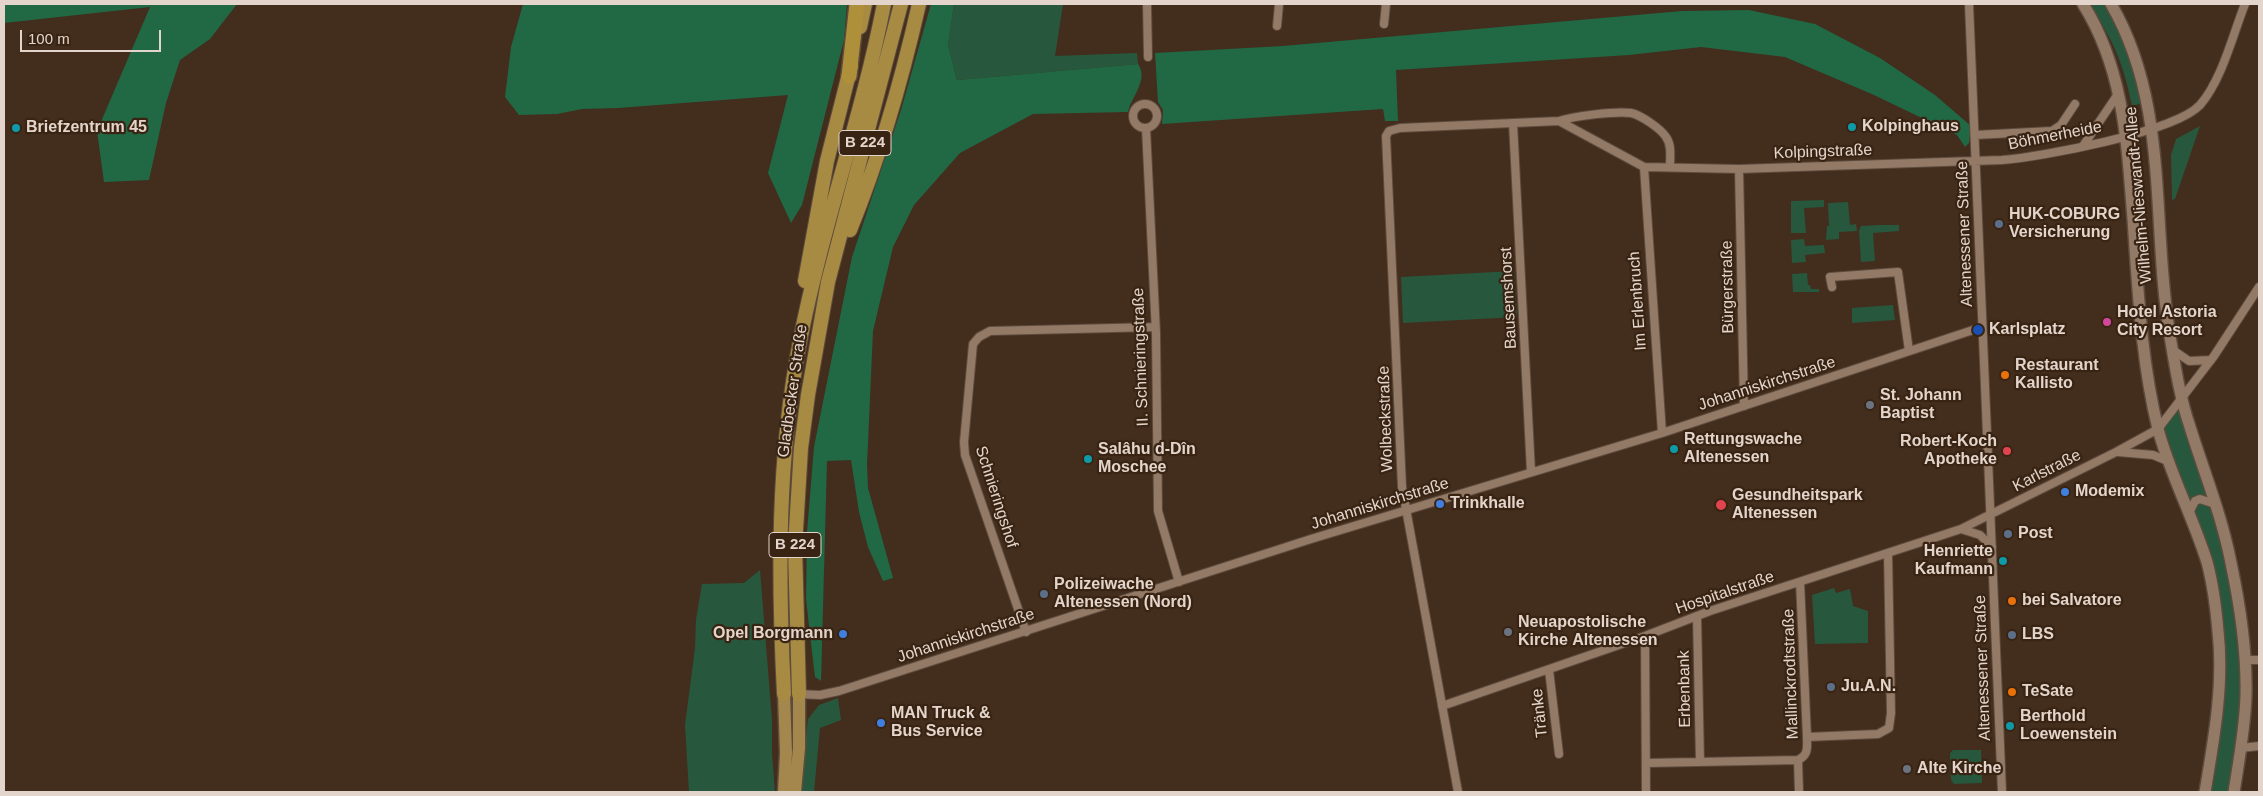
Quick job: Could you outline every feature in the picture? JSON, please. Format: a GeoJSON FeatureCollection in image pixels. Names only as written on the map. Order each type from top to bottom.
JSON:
{"type":"FeatureCollection","features":[{"type":"Feature","properties":{"kind":"highway"},"geometry":{"type":"LineString","coordinates":[[849,76],[857,4]]}},
{"type":"Feature","properties":{"kind":"highway"},"geometry":{"type":"LineString","coordinates":[[800,342],[805,278],[815,220],[865,4]]}},
{"type":"Feature","properties":{"kind":"highway","name":"Gladbecker Straße"},"geometry":{"type":"LineString","coordinates":[[784,694],[780,608],[782,502],[789,410],[800,342],[828,222],[867,79],[884,4]]}},
{"type":"Feature","properties":{"kind":"highway","name":"Gladbecker Straße"},"geometry":{"type":"LineString","coordinates":[[799,694],[795,594],[798,494],[808,396],[828,282],[901,4]]}},
{"type":"Feature","properties":{"kind":"highway"},"geometry":{"type":"LineString","coordinates":[[828,282],[871,172],[899,83],[918,4]]}},
{"type":"Feature","properties":{"kind":"main road","name":"Wilhelm-Nieswandt-Allee"},"geometry":{"type":"LineString","coordinates":[[2083,4],[2102,40],[2119,92],[2126,136],[2138,297],[2146,360],[2158,429],[2207,564],[2218,633],[2219,694],[2205,792]]}},
{"type":"Feature","properties":{"kind":"main road","name":"Wilhelm-Nieswandt-Allee"},"geometry":{"type":"LineString","coordinates":[[2111,4],[2132,47],[2143,80],[2152,129],[2163,288],[2173,350],[2182,398],[2231,561],[2244,660],[2246,695],[2241,748],[2234,792]]}},
{"type":"Feature","properties":{"kind":"main road","name":"Gladbecker Straße"},"geometry":{"type":"LineString","coordinates":[[784,694],[786,753],[784,792]]}},
{"type":"Feature","properties":{"kind":"main road","name":"Gladbecker Straße"},"geometry":{"type":"LineString","coordinates":[[795,792],[799,748],[799,694]]}},
{"type":"Feature","properties":{"kind":"street"},"geometry":{"type":"LineString","coordinates":[[1147,4],[1148,57]]}},
{"type":"Feature","properties":{"kind":"street"},"geometry":{"type":"LineString","coordinates":[[1277,26],[1279,4]]}},
{"type":"Feature","properties":{"kind":"street"},"geometry":{"type":"LineString","coordinates":[[1384,24],[1386,4]]}},
{"type":"Feature","properties":{"kind":"street","name":"Altenessener Straße"},"geometry":{"type":"LineString","coordinates":[[1969,4],[2002,792]]}},
{"type":"Feature","properties":{"kind":"street","name":"Böhmerheide"},"geometry":{"type":"LineString","coordinates":[[1976,161],[2014,159],[2083,146],[2152,129],[2185,116],[2200,105],[2213,84],[2245,4]]}},
{"type":"Feature","properties":{"kind":"street","name":"Wilhelm-Nieswandt-Allee"},"geometry":{"type":"LineString","coordinates":[[2083,146],[2119,92]]}},
{"type":"Feature","properties":{"kind":"street"},"geometry":{"type":"LineString","coordinates":[[1975,135],[2052,131],[2061,125],[2075,104]]}},
{"type":"Feature","properties":{"kind":"street"},"geometry":{"type":"LineString","coordinates":[[1513,123],[1559,121],[1572,116],[1632,113],[1644,118],[1666,136],[1670,149],[1670,167]]}},
{"type":"Feature","properties":{"kind":"street","name":"Kolpingstraße"},"geometry":{"type":"LineString","coordinates":[[1559,121],[1644,167],[1739,169],[1976,161]]}},
{"type":"Feature","properties":{"kind":"street","name":"Wolbeckstraße"},"geometry":{"type":"LineString","coordinates":[[1458,792],[1402,487],[1386,136],[1389,131],[1400,128],[1513,123]]}},
{"type":"Feature","properties":{"kind":"street","name":"Bausemshorst"},"geometry":{"type":"LineString","coordinates":[[1513,123],[1531,472]]}},
{"type":"Feature","properties":{"kind":"street","name":"II. Schnieringstraße"},"geometry":{"type":"LineString","coordinates":[[1146,128],[1155,327],[1158,511],[1179,582]]}},
{"type":"Feature","properties":{"kind":"street","name":"Im Erlenbruch"},"geometry":{"type":"LineString","coordinates":[[1644,167],[1659,419],[1662,433]]}},
{"type":"Feature","properties":{"kind":"street","name":"Bürgerstraße"},"geometry":{"type":"LineString","coordinates":[[1739,169],[1744,406]]}},
{"type":"Feature","properties":{"kind":"street"},"geometry":{"type":"LineString","coordinates":[[1832,287],[1830,277],[1898,272],[1909,351]]}},
{"type":"Feature","properties":{"kind":"street","name":"Karlstraße"},"geometry":{"type":"LineString","coordinates":[[1990,516],[2158,429],[2211,360],[2259,287]]}},
{"type":"Feature","properties":{"kind":"street","name":"Schnieringshof"},"geometry":{"type":"LineString","coordinates":[[1026,632],[965,455],[964,442],[973,344],[979,337],[990,331],[1155,327]]}},
{"type":"Feature","properties":{"kind":"street","name":"Johanniskirchstraße"},"geometry":{"type":"LineString","coordinates":[[784,694],[820,695],[839,691],[1406,510],[1662,433],[1982,327]]}},
{"type":"Feature","properties":{"kind":"street"},"geometry":{"type":"LineString","coordinates":[[2173,350],[2188,361],[2211,360]]}},
{"type":"Feature","properties":{"kind":"street"},"geometry":{"type":"LineString","coordinates":[[2116,452],[2153,455],[2170,462]]}},
{"type":"Feature","properties":{"kind":"street"},"geometry":{"type":"LineString","coordinates":[[2189,513],[2195,501],[2200,499],[2215,504]]}},
{"type":"Feature","properties":{"kind":"street","name":"Hospitalstraße"},"geometry":{"type":"LineString","coordinates":[[1442,706],[1549,670],[1697,616],[1961,529],[1990,516]]}},
{"type":"Feature","properties":{"kind":"street"},"geometry":{"type":"LineString","coordinates":[[1961,529],[1980,535],[1992,547]]}},
{"type":"Feature","properties":{"kind":"street"},"geometry":{"type":"LineString","coordinates":[[1807,736],[1878,734],[1889,728],[1891,712],[1888,554]]}},
{"type":"Feature","properties":{"kind":"street","name":"Mallinckrodtstraße"},"geometry":{"type":"LineString","coordinates":[[1646,763],[1798,760],[1804,757],[1807,753],[1807,736],[1800,582]]}},
{"type":"Feature","properties":{"kind":"street","name":"Erbenbank"},"geometry":{"type":"LineString","coordinates":[[1697,616],[1700,762]]}},
{"type":"Feature","properties":{"kind":"street"},"geometry":{"type":"LineString","coordinates":[[1645,636],[1646,792]]}},
{"type":"Feature","properties":{"kind":"street"},"geometry":{"type":"LineString","coordinates":[[2244,660],[2259,660]]}},
{"type":"Feature","properties":{"kind":"street","name":"Tränke"},"geometry":{"type":"LineString","coordinates":[[1549,670],[1559,754]]}},
{"type":"Feature","properties":{"kind":"street"},"geometry":{"type":"LineString","coordinates":[[2241,748],[2259,746]]}},
{"type":"Feature","properties":{"kind":"street","name":"Mallinckrodtstraße"},"geometry":{"type":"LineString","coordinates":[[1798,760],[1799,792]]}},
{"type":"Feature","properties":{"kind":"green space"},"geometry":{"type":"Polygon","coordinates":[[[4,4],[237,4],[210,39],[180,60],[166,103],[149,180],[104,182],[97,131],[150,7],[4,23],[4,4]]]}},
{"type":"Feature","properties":{"kind":"green space"},"geometry":{"type":"Polygon","coordinates":[[[523,4],[847,4],[844,40],[802,205],[791,223],[768,173],[788,95],[582,109],[557,114],[519,115],[505,97],[511,47],[523,4]]]}},
{"type":"Feature","properties":{"kind":"green space"},"geometry":{"type":"Polygon","coordinates":[[[931,4],[954,4],[948,45],[957,80],[1138,64],[1142,76],[1128,112],[1033,114],[960,153],[914,205],[893,247],[873,331],[867,465],[868,488],[893,578],[883,581],[868,547],[859,512],[851,460],[827,461],[821,681],[815,677],[806,599],[807,532],[814,447],[852,257],[901,110],[931,4]]]}},
{"type":"Feature","properties":{"kind":"green space"},"geometry":{"type":"Polygon","coordinates":[[[954,4],[1063,4],[1055,56],[1137,53],[1138,64],[957,80],[948,45],[954,4]]]}},
{"type":"Feature","properties":{"kind":"green space"},"geometry":{"type":"Polygon","coordinates":[[[2089,4],[2105,4],[2112,16],[2127,52],[2143,103],[2132,106],[2117,53],[2089,4]]]}},
{"type":"Feature","properties":{"kind":"green space"},"geometry":{"type":"Polygon","coordinates":[[[1749,10],[1815,24],[1880,58],[1935,95],[1971,126],[1969,143],[1965,147],[1957,135],[1874,95],[1785,57],[1701,47],[1629,55],[1396,70],[1398,121],[1385,121],[1383,109],[1162,124],[1163,110],[1158,102],[1155,53],[1283,46],[1682,11],[1749,10]]]}},
{"type":"Feature","properties":{"kind":"green space"},"geometry":{"type":"Polygon","coordinates":[[[2200,126],[2175,199],[2172,200],[2171,155],[2176,139],[2200,126]]]}},
{"type":"Feature","properties":{"kind":"green space"},"geometry":{"type":"Polygon","coordinates":[[[1824,200],[1824,207],[1804,208],[1806,233],[1791,233],[1791,201],[1824,200]]]}},
{"type":"Feature","properties":{"kind":"green space"},"geometry":{"type":"Polygon","coordinates":[[[1848,202],[1850,225],[1856,224],[1857,231],[1839,232],[1839,239],[1826,240],[1827,226],[1829,226],[1828,203],[1848,202]]]}},
{"type":"Feature","properties":{"kind":"green space"},"geometry":{"type":"Polygon","coordinates":[[[1899,225],[1899,231],[1873,233],[1875,261],[1861,262],[1859,231],[1861,226],[1899,225]]]}},
{"type":"Feature","properties":{"kind":"green space"},"geometry":{"type":"Polygon","coordinates":[[[1804,239],[1805,246],[1824,245],[1825,253],[1805,255],[1806,262],[1792,263],[1791,240],[1804,239]]]}},
{"type":"Feature","properties":{"kind":"green space"},"geometry":{"type":"Polygon","coordinates":[[[1514,271],[1517,317],[1403,323],[1401,277],[1514,271]]]}},
{"type":"Feature","properties":{"kind":"green space"},"geometry":{"type":"Polygon","coordinates":[[[1807,273],[1808,285],[1810,285],[1811,289],[1819,289],[1819,292],[1793,292],[1792,274],[1807,273]]]}},
{"type":"Feature","properties":{"kind":"green space"},"geometry":{"type":"Polygon","coordinates":[[[1893,305],[1895,320],[1852,323],[1852,308],[1893,305]]]}},
{"type":"Feature","properties":{"kind":"green space"},"geometry":{"type":"Polygon","coordinates":[[[2182,401],[2213,508],[2231,580],[2237,616],[2243,702],[2230,792],[2209,792],[2219,603],[2160,428],[2182,401]]]}},
{"type":"Feature","properties":{"kind":"green space"},"geometry":{"type":"Polygon","coordinates":[[[760,570],[772,720],[775,792],[689,792],[685,725],[695,648],[696,620],[702,584],[744,583],[760,570]]]}},
{"type":"Feature","properties":{"kind":"green space"},"geometry":{"type":"Polygon","coordinates":[[[1834,588],[1836,593],[1850,589],[1853,606],[1868,611],[1868,643],[1815,644],[1812,595],[1834,588]]]}},
{"type":"Feature","properties":{"kind":"green space"},"geometry":{"type":"Polygon","coordinates":[[[838,698],[841,720],[820,728],[814,792],[800,792],[808,719],[819,705],[838,698]]]}},
{"type":"Feature","properties":{"kind":"green space"},"geometry":{"type":"Polygon","coordinates":[[[1953,750],[1981,750],[1982,783],[1954,784],[1951,780],[1950,753],[1953,750]]]}},
{"type":"Feature","properties":{"kind":"place","name":"Kolpinghaus"},"geometry":{"type":"Point","coordinates":[1852,127]}},
{"type":"Feature","properties":{"kind":"place","name":"Briefzentrum 45"},"geometry":{"type":"Point","coordinates":[16,128]}},
{"type":"Feature","properties":{"kind":"place","name":"HUK-COBURG Versicherung"},"geometry":{"type":"Point","coordinates":[1999,224]}},
{"type":"Feature","properties":{"kind":"place","name":"Hotel Astoria City Resort"},"geometry":{"type":"Point","coordinates":[2107,322]}},
{"type":"Feature","properties":{"kind":"place","name":"Karlsplatz"},"geometry":{"type":"Point","coordinates":[1978,330]}},
{"type":"Feature","properties":{"kind":"place","name":"Restaurant Kallisto"},"geometry":{"type":"Point","coordinates":[2005,375]}},
{"type":"Feature","properties":{"kind":"place","name":"St. Johann Baptist"},"geometry":{"type":"Point","coordinates":[1870,405]}},
{"type":"Feature","properties":{"kind":"place","name":"Rettungswache Altenessen"},"geometry":{"type":"Point","coordinates":[1674,449]}},
{"type":"Feature","properties":{"kind":"place","name":"Robert-Koch Apotheke"},"geometry":{"type":"Point","coordinates":[2007,451]}},
{"type":"Feature","properties":{"kind":"place","name":"Salâhu d-Dîn Moschee"},"geometry":{"type":"Point","coordinates":[1088,459]}},
{"type":"Feature","properties":{"kind":"place","name":"Modemix"},"geometry":{"type":"Point","coordinates":[2065,492]}},
{"type":"Feature","properties":{"kind":"place","name":"Trinkhalle"},"geometry":{"type":"Point","coordinates":[1440,504]}},
{"type":"Feature","properties":{"kind":"place","name":"Gesundheitspark Altenessen"},"geometry":{"type":"Point","coordinates":[1721,505]}},
{"type":"Feature","properties":{"kind":"place","name":"Post"},"geometry":{"type":"Point","coordinates":[2008,534]}},
{"type":"Feature","properties":{"kind":"place","name":"Henriette Kaufmann"},"geometry":{"type":"Point","coordinates":[2003,561]}},
{"type":"Feature","properties":{"kind":"place","name":"Polizeiwache Altenessen (Nord)"},"geometry":{"type":"Point","coordinates":[1044,594]}},
{"type":"Feature","properties":{"kind":"place","name":"bei Salvatore"},"geometry":{"type":"Point","coordinates":[2012,601]}},
{"type":"Feature","properties":{"kind":"place","name":"Neuapostolische Kirche Altenessen"},"geometry":{"type":"Point","coordinates":[1508,632]}},
{"type":"Feature","properties":{"kind":"place","name":"Opel Borgmann"},"geometry":{"type":"Point","coordinates":[843,634]}},
{"type":"Feature","properties":{"kind":"place","name":"LBS"},"geometry":{"type":"Point","coordinates":[2012,635]}},
{"type":"Feature","properties":{"kind":"place","name":"Ju.A.N."},"geometry":{"type":"Point","coordinates":[1831,687]}},
{"type":"Feature","properties":{"kind":"place","name":"TeSate"},"geometry":{"type":"Point","coordinates":[2012,692]}},
{"type":"Feature","properties":{"kind":"place","name":"MAN Truck & Bus Service"},"geometry":{"type":"Point","coordinates":[881,723]}},
{"type":"Feature","properties":{"kind":"place","name":"Berthold Loewenstein"},"geometry":{"type":"Point","coordinates":[2010,726]}},
{"type":"Feature","properties":{"kind":"place","name":"Alte Kirche"},"geometry":{"type":"Point","coordinates":[1907,769]}}]}
